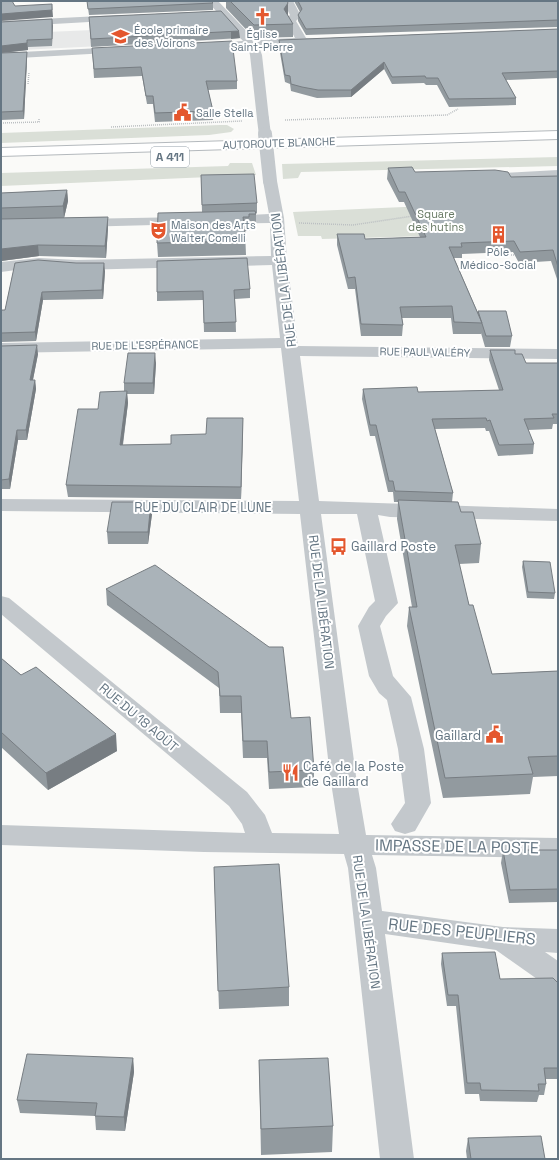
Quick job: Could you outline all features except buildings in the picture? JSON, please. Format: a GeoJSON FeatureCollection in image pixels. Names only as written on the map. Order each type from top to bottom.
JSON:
{"type":"FeatureCollection","features":[{"type":"Feature","properties":{"kind":"highway","name":"AUTOROUTE BLANCHE"},"geometry":{"type":"LineString","coordinates":[[1,152],[558,135]]}},
{"type":"Feature","properties":{"kind":"highway","name":"AUTOROUTE BLANCHE"},"geometry":{"type":"LineString","coordinates":[[1,163],[558,146]]}},
{"type":"Feature","properties":{"kind":"street"},"geometry":{"type":"LineString","coordinates":[[277,1],[286,1],[296,16],[290,20],[302,41]]}},
{"type":"Feature","properties":{"kind":"street"},"geometry":{"type":"LineString","coordinates":[[214,3],[252,44]]}},
{"type":"Feature","properties":{"kind":"street"},"geometry":{"type":"LineString","coordinates":[[214,3],[231,4]]}},
{"type":"Feature","properties":{"kind":"street"},"geometry":{"type":"LineString","coordinates":[[209,14],[225,14]]}},
{"type":"Feature","properties":{"kind":"street"},"geometry":{"type":"LineString","coordinates":[[1,24],[133,18]]}},
{"type":"Feature","properties":{"kind":"street"},"geometry":{"type":"LineString","coordinates":[[193,47],[319,40]]}},
{"type":"Feature","properties":{"kind":"street","name":"RUE DE LA LIBÉRATION"},"geometry":{"type":"LineString","coordinates":[[252,44],[256,55],[270,180],[277,221],[279,260],[343,776],[351,829],[362,868],[367,920],[397,1159]]}},
{"type":"Feature","properties":{"kind":"street"},"geometry":{"type":"LineString","coordinates":[[1,56],[130,50]]}},
{"type":"Feature","properties":{"kind":"street"},"geometry":{"type":"LineString","coordinates":[[500,177],[558,174]]}},
{"type":"Feature","properties":{"kind":"street"},"geometry":{"type":"LineString","coordinates":[[63,224],[204,220],[277,221]]}},
{"type":"Feature","properties":{"kind":"street"},"geometry":{"type":"LineString","coordinates":[[1,266],[65,263],[77,265],[279,260]]}},
{"type":"Feature","properties":{"kind":"street","name":"RUE DE L'ESPÉRANCE"},"geometry":{"type":"LineString","coordinates":[[1,348],[290,347]]}},
{"type":"Feature","properties":{"kind":"street","name":"RUE PAUL VALÉRY"},"geometry":{"type":"LineString","coordinates":[[290,347],[558,354]]}},
{"type":"Feature","properties":{"kind":"street","name":"RUE DU CLAIR DE LUNE"},"geometry":{"type":"LineString","coordinates":[[1,505],[366,508],[390,511],[558,515]]}},
{"type":"Feature","properties":{"kind":"street"},"geometry":{"type":"LineString","coordinates":[[366,508],[387,603],[377,612],[369,626],[380,676],[388,687],[399,697],[411,748],[418,796],[415,810],[405,824]]}},
{"type":"Feature","properties":{"kind":"street","name":"RUE DU 18 AOÛT"},"geometry":{"type":"LineString","coordinates":[[1,603],[238,799],[255,822],[261,842]]}},
{"type":"Feature","properties":{"kind":"street"},"geometry":{"type":"LineString","coordinates":[[1,835],[356,844]]}},
{"type":"Feature","properties":{"kind":"street","name":"IMPASSE DE LA POSTE"},"geometry":{"type":"LineString","coordinates":[[356,844],[558,848]]}},
{"type":"Feature","properties":{"kind":"street","name":"RUE DES PEUPLIERS"},"geometry":{"type":"LineString","coordinates":[[367,920],[458,934],[558,941]]}},
{"type":"Feature","properties":{"kind":"street"},"geometry":{"type":"LineString","coordinates":[[502,938],[558,977]]}},
{"type":"Feature","properties":{"kind":"path"},"geometry":{"type":"LineString","coordinates":[[107,127],[278,118],[278,120],[447,116],[458,109]]}},
{"type":"Feature","properties":{"kind":"path"},"geometry":{"type":"LineString","coordinates":[[1,123],[39,122],[39,118]]}},
{"type":"Feature","properties":{"kind":"path"},"geometry":{"type":"LineString","coordinates":[[277,221],[353,225],[397,217],[418,216]]}},
{"type":"Feature","properties":{"kind":"path"},"geometry":{"type":"LineString","coordinates":[[507,255],[514,255]]}},
{"type":"Feature","properties":{"kind":"shaded area","name":"École primaire des Voirons"},"geometry":{"type":"Polygon","coordinates":[[[230,24],[242,39],[1,51],[1,34],[230,24]]]}},
{"type":"Feature","properties":{"kind":"green space"},"geometry":{"type":"Polygon","coordinates":[[[227,125],[234,129],[231,132],[209,135],[1,143],[1,133],[227,125]]]}},
{"type":"Feature","properties":{"kind":"green space"},"geometry":{"type":"Polygon","coordinates":[[[558,157],[558,166],[301,172],[298,178],[283,179],[282,164],[558,157]]]}},
{"type":"Feature","properties":{"kind":"green space"},"geometry":{"type":"Polygon","coordinates":[[[230,163],[252,163],[256,175],[1,186],[1,173],[228,166],[230,163]]]}},
{"type":"Feature","properties":{"kind":"green space","name":"Square des hutins"},"geometry":{"type":"Polygon","coordinates":[[[448,205],[464,235],[322,239],[321,236],[298,236],[293,212],[448,205]]]}},
{"type":"Feature","properties":{"kind":"place","name":"Église Saint-Pierre"},"geometry":{"type":"Point","coordinates":[262,16]}},
{"type":"Feature","properties":{"kind":"place","name":"École primaire des Voirons"},"geometry":{"type":"Point","coordinates":[121,36]}},
{"type":"Feature","properties":{"kind":"place","name":"Salle Stella"},"geometry":{"type":"Point","coordinates":[183,113]}},
{"type":"Feature","properties":{"kind":"place","name":"Maison des Arts Walter Comelli"},"geometry":{"type":"Point","coordinates":[158,231]}},
{"type":"Feature","properties":{"kind":"place","name":"Pôle Médico-Social"},"geometry":{"type":"Point","coordinates":[498,234]}},
{"type":"Feature","properties":{"kind":"place","name":"Gaillard Poste"},"geometry":{"type":"Point","coordinates":[338,546]}},
{"type":"Feature","properties":{"kind":"place","name":"Gaillard"},"geometry":{"type":"Point","coordinates":[494,735]}},
{"type":"Feature","properties":{"kind":"place","name":"Café de la Poste de Gaillard"},"geometry":{"type":"Point","coordinates":[290,773]}}]}
